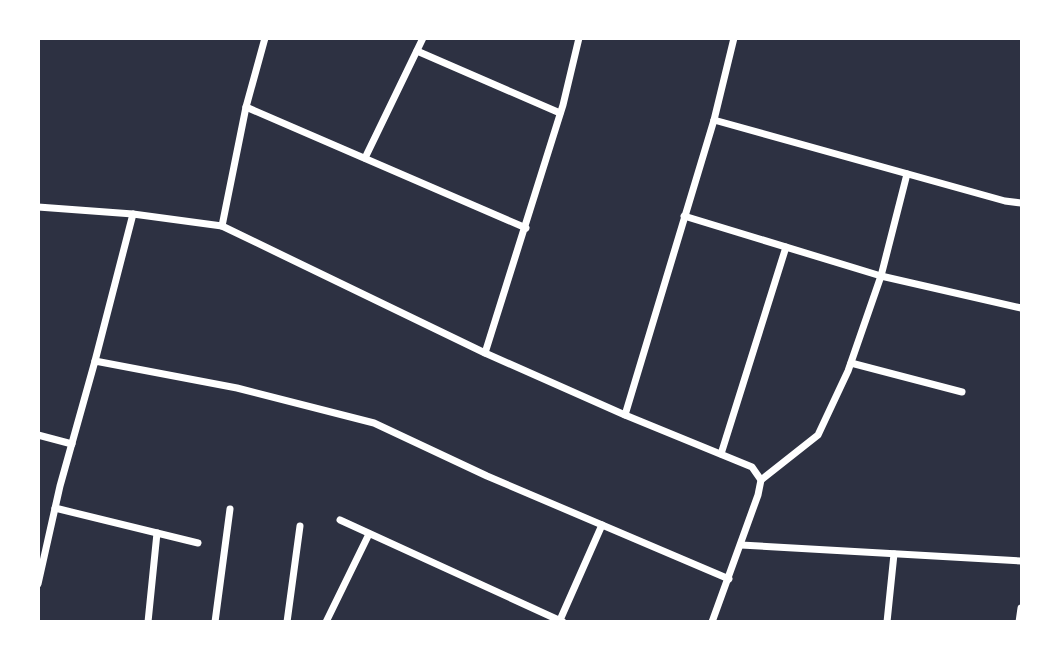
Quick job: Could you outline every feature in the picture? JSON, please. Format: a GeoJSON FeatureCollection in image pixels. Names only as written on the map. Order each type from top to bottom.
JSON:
{"type":"FeatureCollection","features":[{"type":"Feature","properties":{"kind":"street"},"geometry":{"type":"LineString","coordinates":[[222,226],[246,107],[265,38]]}},
{"type":"Feature","properties":{"kind":"street"},"geometry":{"type":"LineString","coordinates":[[365,158],[422,38]]}},
{"type":"Feature","properties":{"kind":"street"},"geometry":{"type":"LineString","coordinates":[[485,353],[526,228],[579,38]]}},
{"type":"Feature","properties":{"kind":"street"},"geometry":{"type":"LineString","coordinates":[[625,415],[714,120],[734,38]]}},
{"type":"Feature","properties":{"kind":"street"},"geometry":{"type":"LineString","coordinates":[[417,51],[560,113]]}},
{"type":"Feature","properties":{"kind":"street"},"geometry":{"type":"LineString","coordinates":[[246,107],[526,228]]}},
{"type":"Feature","properties":{"kind":"street"},"geometry":{"type":"LineString","coordinates":[[714,120],[1005,201],[1021,203]]}},
{"type":"Feature","properties":{"kind":"street"},"geometry":{"type":"LineString","coordinates":[[712,621],[741,545],[761,480],[818,435],[851,363],[881,276],[907,174]]}},
{"type":"Feature","properties":{"kind":"street"},"geometry":{"type":"LineString","coordinates":[[38,207],[133,214],[222,226],[485,353],[752,467],[761,480]]}},
{"type":"Feature","properties":{"kind":"street"},"geometry":{"type":"LineString","coordinates":[[38,584],[55,508],[133,214]]}},
{"type":"Feature","properties":{"kind":"street"},"geometry":{"type":"LineString","coordinates":[[684,216],[881,276],[1021,308]]}},
{"type":"Feature","properties":{"kind":"street"},"geometry":{"type":"LineString","coordinates":[[720,454],[786,247]]}},
{"type":"Feature","properties":{"kind":"street"},"geometry":{"type":"LineString","coordinates":[[95,361],[237,388],[374,423],[487,475],[729,579]]}},
{"type":"Feature","properties":{"kind":"street"},"geometry":{"type":"LineString","coordinates":[[851,363],[962,392]]}},
{"type":"Feature","properties":{"kind":"street"},"geometry":{"type":"LineString","coordinates":[[38,435],[72,443]]}},
{"type":"Feature","properties":{"kind":"street"},"geometry":{"type":"LineString","coordinates":[[55,508],[198,543]]}},
{"type":"Feature","properties":{"kind":"street"},"geometry":{"type":"LineString","coordinates":[[215,621],[230,509]]}},
{"type":"Feature","properties":{"kind":"street"},"geometry":{"type":"LineString","coordinates":[[340,520],[561,621],[602,525]]}},
{"type":"Feature","properties":{"kind":"street"},"geometry":{"type":"LineString","coordinates":[[287,621],[300,526]]}},
{"type":"Feature","properties":{"kind":"street"},"geometry":{"type":"LineString","coordinates":[[148,621],[158,533]]}},
{"type":"Feature","properties":{"kind":"street"},"geometry":{"type":"LineString","coordinates":[[326,621],[369,534]]}},
{"type":"Feature","properties":{"kind":"street"},"geometry":{"type":"LineString","coordinates":[[741,545],[1021,561]]}},
{"type":"Feature","properties":{"kind":"street"},"geometry":{"type":"LineString","coordinates":[[887,621],[894,554]]}},
{"type":"Feature","properties":{"kind":"street"},"geometry":{"type":"LineString","coordinates":[[1019,621],[1021,608]]}}]}
